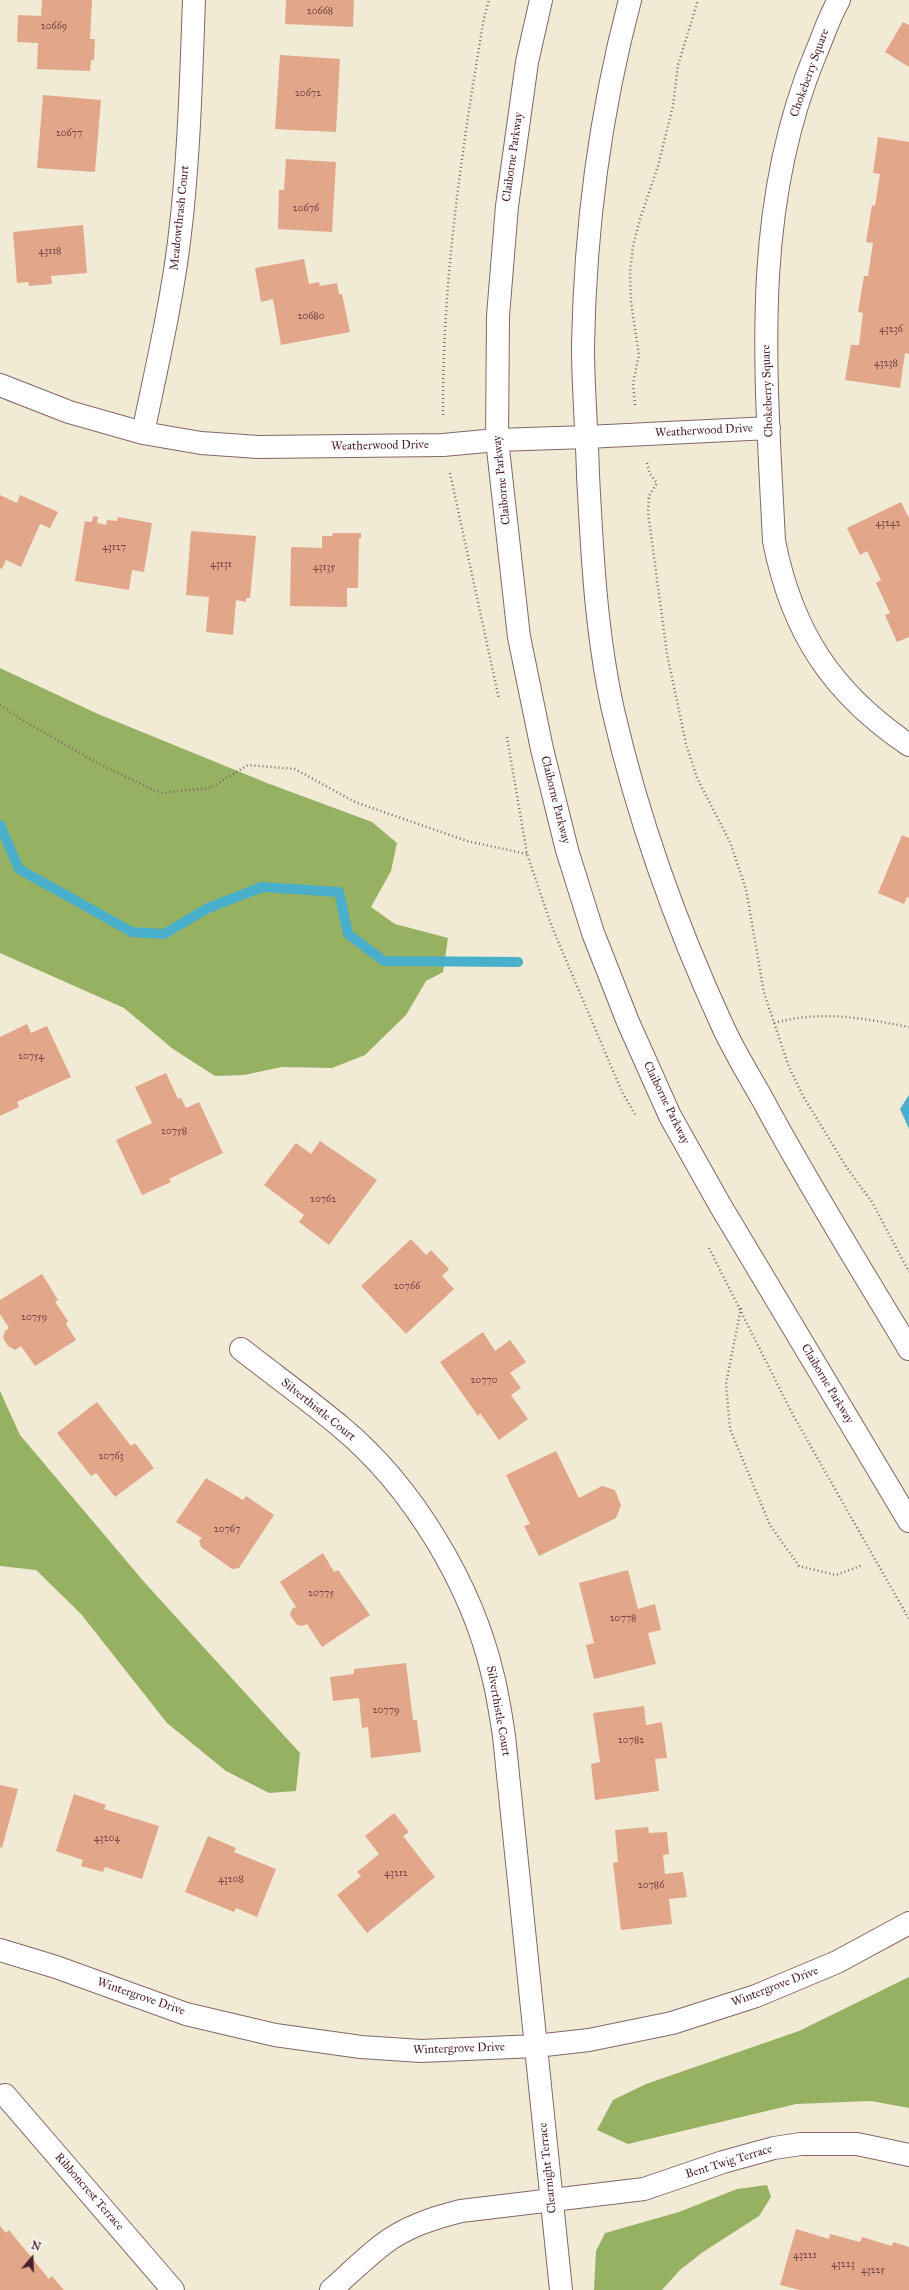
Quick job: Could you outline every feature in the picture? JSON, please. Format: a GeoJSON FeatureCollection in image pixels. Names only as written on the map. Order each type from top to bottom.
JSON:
{"type":"FeatureCollection","features":[{"type":"Feature","properties":{"kind":"street","name":"Meadowthrash Court"},"geometry":{"type":"LineString","coordinates":[[143,433],[171,298],[180,242],[189,129],[194,0]]}},
{"type":"Feature","properties":{"kind":"street","name":"Claiborne Parkway"},"geometry":{"type":"LineString","coordinates":[[541,0],[527,62],[507,206],[498,316],[497,440],[519,637],[542,748],[567,850],[593,933],[628,1022],[670,1116],[720,1205],[909,1521]]}},
{"type":"Feature","properties":{"kind":"street"},"geometry":{"type":"LineString","coordinates":[[630,0],[613,66],[599,148],[589,243],[583,347],[590,527],[601,640],[613,707],[636,803],[672,908],[728,1036],[780,1133],[909,1349]]}},
{"type":"Feature","properties":{"kind":"street","name":"Chokeberry Square"},"geometry":{"type":"LineString","coordinates":[[839,0],[806,78],[784,151],[774,212],[766,281],[766,364],[774,541],[780,569],[798,622],[828,671],[846,693],[888,731],[909,745]]}},
{"type":"Feature","properties":{"kind":"street","name":"Weatherwood Drive"},"geometry":{"type":"LineString","coordinates":[[0,384],[69,412],[143,433],[201,443],[258,447],[443,445],[497,440],[769,428]]}},
{"type":"Feature","properties":{"kind":"street","name":"Silverthistle Court"},"geometry":{"type":"LineString","coordinates":[[241,1349],[342,1427],[384,1469],[419,1513],[451,1565],[476,1619],[493,1675],[504,1736],[536,2046]]}},
{"type":"Feature","properties":{"kind":"street","name":"Wintergrove Drive"},"geometry":{"type":"LineString","coordinates":[[0,1950],[56,1967],[186,2014],[274,2035],[361,2047],[421,2051],[536,2046],[589,2040],[672,2023],[756,1996],[837,1962],[909,1923]]}},
{"type":"Feature","properties":{"kind":"street","name":"Clearnight Terrace"},"geometry":{"type":"LineString","coordinates":[[536,2046],[561,2290]]}},
{"type":"Feature","properties":{"kind":"street","name":"Ribboncrest Terrace"},"geometry":{"type":"LineString","coordinates":[[5,2095],[173,2290]]}},
{"type":"Feature","properties":{"kind":"street","name":"Bent Twig Terrace"},"geometry":{"type":"LineString","coordinates":[[551,2200],[644,2189],[723,2162],[774,2148],[801,2144],[857,2144],[909,2155]]}},
{"type":"Feature","properties":{"kind":"street"},"geometry":{"type":"LineString","coordinates":[[331,2290],[383,2244],[407,2230],[433,2218],[461,2211],[551,2200]]}},
{"type":"Feature","properties":{"kind":"path"},"geometry":{"type":"LineString","coordinates":[[443,445],[443,372],[449,283],[460,176],[466,123],[484,18],[489,0]]}},
{"type":"Feature","properties":{"kind":"path"},"geometry":{"type":"LineString","coordinates":[[698,0],[678,65],[673,106],[666,137],[640,219],[630,272],[631,302],[639,355],[633,383],[639,434],[650,474],[656,483],[649,496],[650,527],[666,654],[686,744],[697,778],[730,842],[746,889],[764,993],[789,1067],[846,1168],[872,1202],[909,1272]]}},
{"type":"Feature","properties":{"kind":"path"},"geometry":{"type":"LineString","coordinates":[[0,705],[22,720],[105,767],[160,793],[210,788],[248,765],[295,769],[355,802],[467,841],[527,854]]}},
{"type":"Feature","properties":{"kind":"path"},"geometry":{"type":"LineString","coordinates":[[774,1023],[798,1017],[820,1016],[850,1017],[909,1027]]}},
{"type":"Feature","properties":{"kind":"path"},"geometry":{"type":"LineString","coordinates":[[741,1308],[726,1384],[730,1429],[770,1525],[798,1566],[836,1575],[863,1565]]}},
{"type":"Feature","properties":{"kind":"green space"},"geometry":{"type":"Polygon","coordinates":[[[0,668],[98,714],[267,783],[372,822],[397,843],[391,871],[371,907],[395,924],[448,938],[443,972],[426,981],[406,1015],[365,1055],[332,1068],[282,1067],[244,1075],[215,1076],[173,1049],[124,1008],[0,953],[0,668]]]}},
{"type":"Feature","properties":{"kind":"green space"},"geometry":{"type":"Polygon","coordinates":[[[0,1391],[20,1435],[145,1583],[300,1753],[296,1791],[269,1793],[226,1771],[167,1723],[81,1614],[36,1570],[0,1566],[0,1391]]]}},
{"type":"Feature","properties":{"kind":"green space"},"geometry":{"type":"Polygon","coordinates":[[[909,1977],[909,2108],[871,2101],[796,2104],[628,2144],[597,2130],[613,2100],[646,2084],[799,2031],[909,1977]]]}},
{"type":"Feature","properties":{"kind":"green space"},"geometry":{"type":"Polygon","coordinates":[[[767,2185],[771,2197],[759,2216],[703,2252],[680,2270],[662,2290],[594,2290],[596,2251],[605,2233],[679,2212],[737,2189],[767,2185]]]}},
{"type":"Feature","properties":{"kind":"water"},"geometry":{"type":"Polygon","coordinates":[[[909,1095],[909,1129],[900,1109],[909,1095]]]}},
{"type":"Feature","properties":{"kind":"building"},"geometry":{"type":"Polygon","coordinates":[[[42,0],[92,0],[90,39],[95,39],[94,60],[91,60],[90,71],[37,69],[38,43],[17,42],[18,15],[41,16],[42,0]]]}},
{"type":"Feature","properties":{"kind":"building"},"geometry":{"type":"Polygon","coordinates":[[[286,0],[354,0],[353,27],[285,24],[286,0]]]}},
{"type":"Feature","properties":{"kind":"building"},"geometry":{"type":"Polygon","coordinates":[[[903,22],[909,25],[909,67],[885,52],[903,22]]]}},
{"type":"Feature","properties":{"kind":"building"},"geometry":{"type":"Polygon","coordinates":[[[280,55],[340,59],[336,132],[275,129],[280,55]]]}},
{"type":"Feature","properties":{"kind":"building"},"geometry":{"type":"Polygon","coordinates":[[[43,95],[101,100],[95,172],[37,168],[43,95]]]}},
{"type":"Feature","properties":{"kind":"building"},"geometry":{"type":"Polygon","coordinates":[[[878,137],[909,142],[909,354],[905,353],[900,388],[845,380],[851,345],[859,345],[863,313],[858,312],[864,276],[868,276],[873,243],[866,242],[872,205],[875,206],[880,174],[873,173],[878,137]]]}},
{"type":"Feature","properties":{"kind":"building"},"geometry":{"type":"Polygon","coordinates":[[[286,159],[336,162],[332,232],[278,229],[279,190],[284,190],[286,159]]]}},
{"type":"Feature","properties":{"kind":"building"},"geometry":{"type":"Polygon","coordinates":[[[83,225],[87,273],[51,276],[52,284],[29,286],[28,282],[17,283],[13,232],[83,225]]]}},
{"type":"Feature","properties":{"kind":"building"},"geometry":{"type":"Polygon","coordinates":[[[304,259],[309,284],[319,282],[320,286],[337,283],[339,294],[342,294],[350,332],[281,345],[273,299],[261,302],[255,268],[304,259]]]}},
{"type":"Feature","properties":{"kind":"building"},"geometry":{"type":"Polygon","coordinates":[[[0,495],[17,503],[20,495],[58,512],[50,528],[40,524],[21,567],[6,560],[2,569],[0,568],[0,495]]]}},
{"type":"Feature","properties":{"kind":"building"},"geometry":{"type":"Polygon","coordinates":[[[901,502],[909,518],[909,637],[897,642],[885,615],[890,613],[876,583],[881,580],[867,551],[860,555],[847,528],[901,502]]]}},
{"type":"Feature","properties":{"kind":"building"},"geometry":{"type":"Polygon","coordinates":[[[93,516],[98,517],[97,523],[106,525],[107,520],[117,521],[118,517],[152,523],[144,572],[132,570],[129,590],[75,581],[85,521],[92,522],[93,516]]]}},
{"type":"Feature","properties":{"kind":"building"},"geometry":{"type":"Polygon","coordinates":[[[191,531],[256,536],[250,598],[246,598],[246,602],[236,600],[233,635],[206,632],[209,597],[186,595],[191,531]]]}},
{"type":"Feature","properties":{"kind":"building"},"geometry":{"type":"Polygon","coordinates":[[[333,533],[361,533],[361,538],[359,538],[358,588],[347,588],[347,607],[290,606],[291,547],[322,548],[322,536],[332,536],[333,533]]]}},
{"type":"Feature","properties":{"kind":"building"},"geometry":{"type":"Polygon","coordinates":[[[902,835],[909,838],[909,898],[907,897],[904,904],[878,893],[902,835]]]}},
{"type":"Feature","properties":{"kind":"building"},"geometry":{"type":"Polygon","coordinates":[[[27,1024],[31,1033],[47,1026],[71,1077],[17,1102],[19,1107],[0,1116],[0,1037],[27,1024]]]}},
{"type":"Feature","properties":{"kind":"building"},"geometry":{"type":"Polygon","coordinates":[[[166,1073],[178,1099],[181,1098],[186,1108],[199,1102],[223,1153],[169,1179],[171,1182],[142,1195],[116,1140],[152,1123],[135,1087],[166,1073]]]}},
{"type":"Feature","properties":{"kind":"building"},"geometry":{"type":"Polygon","coordinates":[[[320,1141],[377,1180],[329,1245],[299,1222],[304,1215],[264,1185],[296,1143],[311,1154],[320,1141]]]}},
{"type":"Feature","properties":{"kind":"building"},"geometry":{"type":"Polygon","coordinates":[[[411,1239],[426,1255],[431,1250],[449,1269],[442,1276],[454,1289],[406,1334],[361,1286],[411,1239]]]}},
{"type":"Feature","properties":{"kind":"building"},"geometry":{"type":"Polygon","coordinates":[[[42,1274],[58,1300],[55,1302],[68,1321],[66,1324],[76,1340],[35,1366],[21,1346],[15,1350],[8,1346],[3,1338],[5,1331],[9,1328],[0,1314],[0,1300],[42,1274]]]}},
{"type":"Feature","properties":{"kind":"building"},"geometry":{"type":"Polygon","coordinates":[[[483,1332],[495,1351],[510,1340],[526,1362],[510,1373],[521,1388],[511,1395],[528,1419],[499,1440],[480,1413],[478,1416],[440,1362],[483,1332]]]}},
{"type":"Feature","properties":{"kind":"building"},"geometry":{"type":"Polygon","coordinates":[[[97,1402],[131,1446],[135,1443],[154,1468],[115,1497],[96,1473],[91,1476],[57,1433],[97,1402]]]}},
{"type":"Feature","properties":{"kind":"building"},"geometry":{"type":"Polygon","coordinates":[[[556,1451],[579,1498],[602,1486],[615,1490],[621,1505],[616,1518],[539,1556],[524,1526],[530,1524],[506,1475],[556,1451]]]}},
{"type":"Feature","properties":{"kind":"building"},"geometry":{"type":"Polygon","coordinates":[[[206,1478],[243,1500],[246,1496],[274,1515],[239,1568],[232,1569],[201,1547],[199,1541],[202,1538],[176,1522],[206,1478]]]}},
{"type":"Feature","properties":{"kind":"building"},"geometry":{"type":"Polygon","coordinates":[[[323,1553],[334,1572],[338,1570],[370,1615],[322,1647],[307,1624],[302,1626],[297,1625],[290,1615],[292,1609],[296,1607],[280,1582],[323,1553]]]}},
{"type":"Feature","properties":{"kind":"building"},"geometry":{"type":"Polygon","coordinates":[[[628,1570],[638,1609],[655,1604],[661,1630],[648,1633],[656,1664],[594,1679],[586,1645],[594,1643],[579,1583],[628,1570]]]}},
{"type":"Feature","properties":{"kind":"building"},"geometry":{"type":"Polygon","coordinates":[[[406,1663],[413,1720],[417,1720],[421,1752],[371,1758],[368,1727],[362,1728],[359,1698],[333,1701],[330,1677],[354,1674],[354,1669],[406,1663]]]}},
{"type":"Feature","properties":{"kind":"building"},"geometry":{"type":"Polygon","coordinates":[[[644,1706],[646,1725],[662,1722],[667,1758],[655,1759],[659,1791],[595,1800],[591,1764],[600,1762],[593,1713],[644,1706]]]}},
{"type":"Feature","properties":{"kind":"building"},"geometry":{"type":"Polygon","coordinates":[[[0,1785],[18,1789],[2,1848],[0,1847],[0,1785]]]}},
{"type":"Feature","properties":{"kind":"building"},"geometry":{"type":"Polygon","coordinates":[[[74,1794],[106,1805],[104,1809],[159,1826],[142,1879],[105,1867],[103,1872],[81,1866],[83,1860],[56,1851],[74,1794]]]}},
{"type":"Feature","properties":{"kind":"building"},"geometry":{"type":"Polygon","coordinates":[[[394,1813],[409,1832],[403,1836],[435,1877],[367,1933],[337,1895],[361,1876],[357,1872],[379,1854],[365,1836],[394,1813]]]}},
{"type":"Feature","properties":{"kind":"building"},"geometry":{"type":"Polygon","coordinates":[[[648,1827],[649,1833],[667,1832],[669,1854],[663,1855],[665,1874],[683,1872],[687,1897],[669,1899],[672,1924],[621,1930],[613,1863],[618,1862],[615,1830],[648,1827]]]}},
{"type":"Feature","properties":{"kind":"building"},"geometry":{"type":"Polygon","coordinates":[[[208,1836],[236,1848],[234,1852],[276,1869],[257,1917],[236,1908],[234,1912],[185,1892],[208,1836]]]}},
{"type":"Feature","properties":{"kind":"building"},"geometry":{"type":"Polygon","coordinates":[[[0,2226],[6,2233],[9,2230],[49,2279],[52,2276],[64,2290],[0,2290],[0,2226]]]}},
{"type":"Feature","properties":{"kind":"building"},"geometry":{"type":"Polygon","coordinates":[[[796,2229],[829,2239],[830,2234],[860,2242],[862,2237],[892,2246],[893,2242],[909,2247],[909,2290],[800,2290],[780,2285],[796,2229]]]}},
{"type":"Feature","properties":{"kind":"waterway"},"geometry":{"type":"LineString","coordinates":[[0,825],[19,869],[132,932],[164,934],[208,908],[262,887],[339,892],[348,934],[384,961],[518,962]]}}]}
